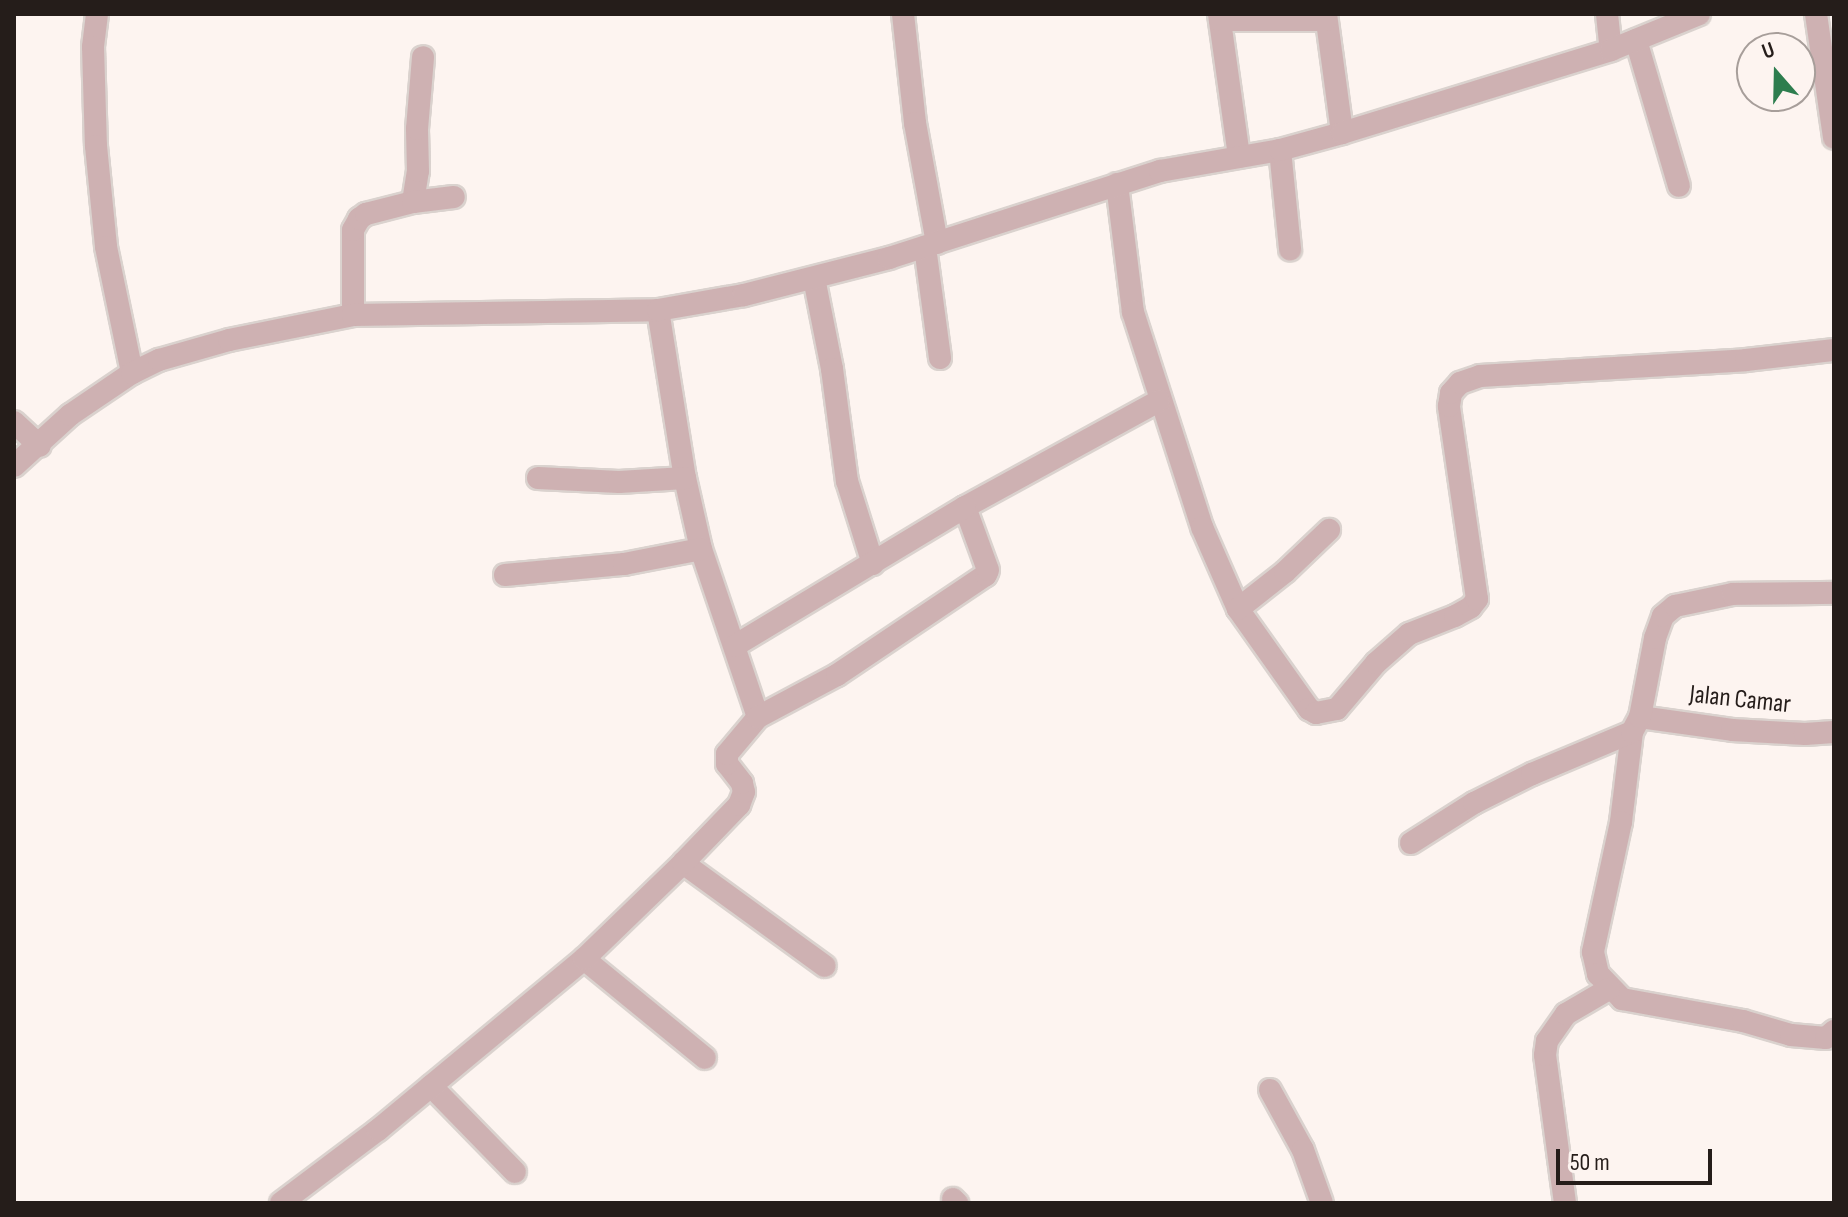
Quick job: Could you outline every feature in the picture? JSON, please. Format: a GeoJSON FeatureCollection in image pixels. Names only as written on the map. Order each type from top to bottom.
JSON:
{"type":"FeatureCollection","features":[{"type":"Feature","properties":{"kind":"street"},"geometry":{"type":"LineString","coordinates":[[97,14],[93,47],[97,160],[106,247],[132,373]]}},
{"type":"Feature","properties":{"kind":"street"},"geometry":{"type":"LineString","coordinates":[[903,14],[931,245],[940,358]]}},
{"type":"Feature","properties":{"kind":"street"},"geometry":{"type":"LineString","coordinates":[[1607,14],[1611,50]]}},
{"type":"Feature","properties":{"kind":"street"},"geometry":{"type":"LineString","coordinates":[[14,466],[40,446],[70,415],[132,373],[159,360],[229,340],[353,315],[658,310],[814,278],[931,245],[1160,171],[1280,150],[1342,133],[1611,50],[1697,14]]}},
{"type":"Feature","properties":{"kind":"street"},"geometry":{"type":"LineString","coordinates":[[1816,14],[1834,138]]}},
{"type":"Feature","properties":{"kind":"street"},"geometry":{"type":"LineString","coordinates":[[1239,157],[1219,17],[1326,17],[1342,133]]}},
{"type":"Feature","properties":{"kind":"street"},"geometry":{"type":"LineString","coordinates":[[1636,40],[1679,186]]}},
{"type":"Feature","properties":{"kind":"street"},"geometry":{"type":"LineString","coordinates":[[413,202],[418,171],[417,129],[423,57]]}},
{"type":"Feature","properties":{"kind":"street"},"geometry":{"type":"LineString","coordinates":[[1280,150],[1290,249]]}},
{"type":"Feature","properties":{"kind":"street"},"geometry":{"type":"LineString","coordinates":[[1117,184],[1133,312],[1159,401],[1202,527],[1238,609],[1309,709],[1328,713],[1337,709],[1392,646],[1409,634],[1463,612],[1477,599],[1449,406],[1451,393],[1460,383],[1480,376],[1746,360],[1834,350]]}},
{"type":"Feature","properties":{"kind":"street"},"geometry":{"type":"LineString","coordinates":[[353,315],[353,230],[366,214],[413,202],[454,197]]}},
{"type":"Feature","properties":{"kind":"street"},"geometry":{"type":"LineString","coordinates":[[814,278],[832,369],[847,481],[873,564]]}},
{"type":"Feature","properties":{"kind":"street"},"geometry":{"type":"LineString","coordinates":[[658,310],[685,478],[701,549],[758,717]]}},
{"type":"Feature","properties":{"kind":"street"},"geometry":{"type":"LineString","coordinates":[[735,646],[965,507],[1159,401]]}},
{"type":"Feature","properties":{"kind":"street"},"geometry":{"type":"LineString","coordinates":[[14,422],[40,446]]}},
{"type":"Feature","properties":{"kind":"street"},"geometry":{"type":"LineString","coordinates":[[538,478],[619,482],[685,478]]}},
{"type":"Feature","properties":{"kind":"street"},"geometry":{"type":"LineString","coordinates":[[281,1203],[431,1086],[584,959],[683,863],[739,805],[744,792],[742,783],[727,764],[727,754],[758,717],[837,675],[986,575],[988,570],[965,507]]}},
{"type":"Feature","properties":{"kind":"street"},"geometry":{"type":"LineString","coordinates":[[1238,609],[1285,572],[1329,530]]}},
{"type":"Feature","properties":{"kind":"street"},"geometry":{"type":"LineString","coordinates":[[505,575],[624,564],[701,549]]}},
{"type":"Feature","properties":{"kind":"street"},"geometry":{"type":"LineString","coordinates":[[1834,593],[1733,594],[1675,606],[1663,616],[1655,638],[1636,725],[1621,822],[1593,952],[1598,974],[1609,989],[1622,999],[1743,1021],[1791,1035],[1826,1038],[1834,1031]]}},
{"type":"Feature","properties":{"kind":"street"},"geometry":{"type":"LineString","coordinates":[[1411,843],[1474,803],[1636,725]]}},
{"type":"Feature","properties":{"kind":"street","name":"Jalan Camar"},"geometry":{"type":"LineString","coordinates":[[1636,725],[1805,734],[1834,732]]}},
{"type":"Feature","properties":{"kind":"street"},"geometry":{"type":"LineString","coordinates":[[683,863],[825,966]]}},
{"type":"Feature","properties":{"kind":"street"},"geometry":{"type":"LineString","coordinates":[[584,959],[705,1058]]}},
{"type":"Feature","properties":{"kind":"street"},"geometry":{"type":"LineString","coordinates":[[1565,1203],[1545,1055],[1547,1041],[1566,1014],[1609,989]]}},
{"type":"Feature","properties":{"kind":"street"},"geometry":{"type":"LineString","coordinates":[[431,1086],[515,1172]]}},
{"type":"Feature","properties":{"kind":"street"},"geometry":{"type":"LineString","coordinates":[[1270,1090],[1303,1150],[1322,1203]]}}]}
